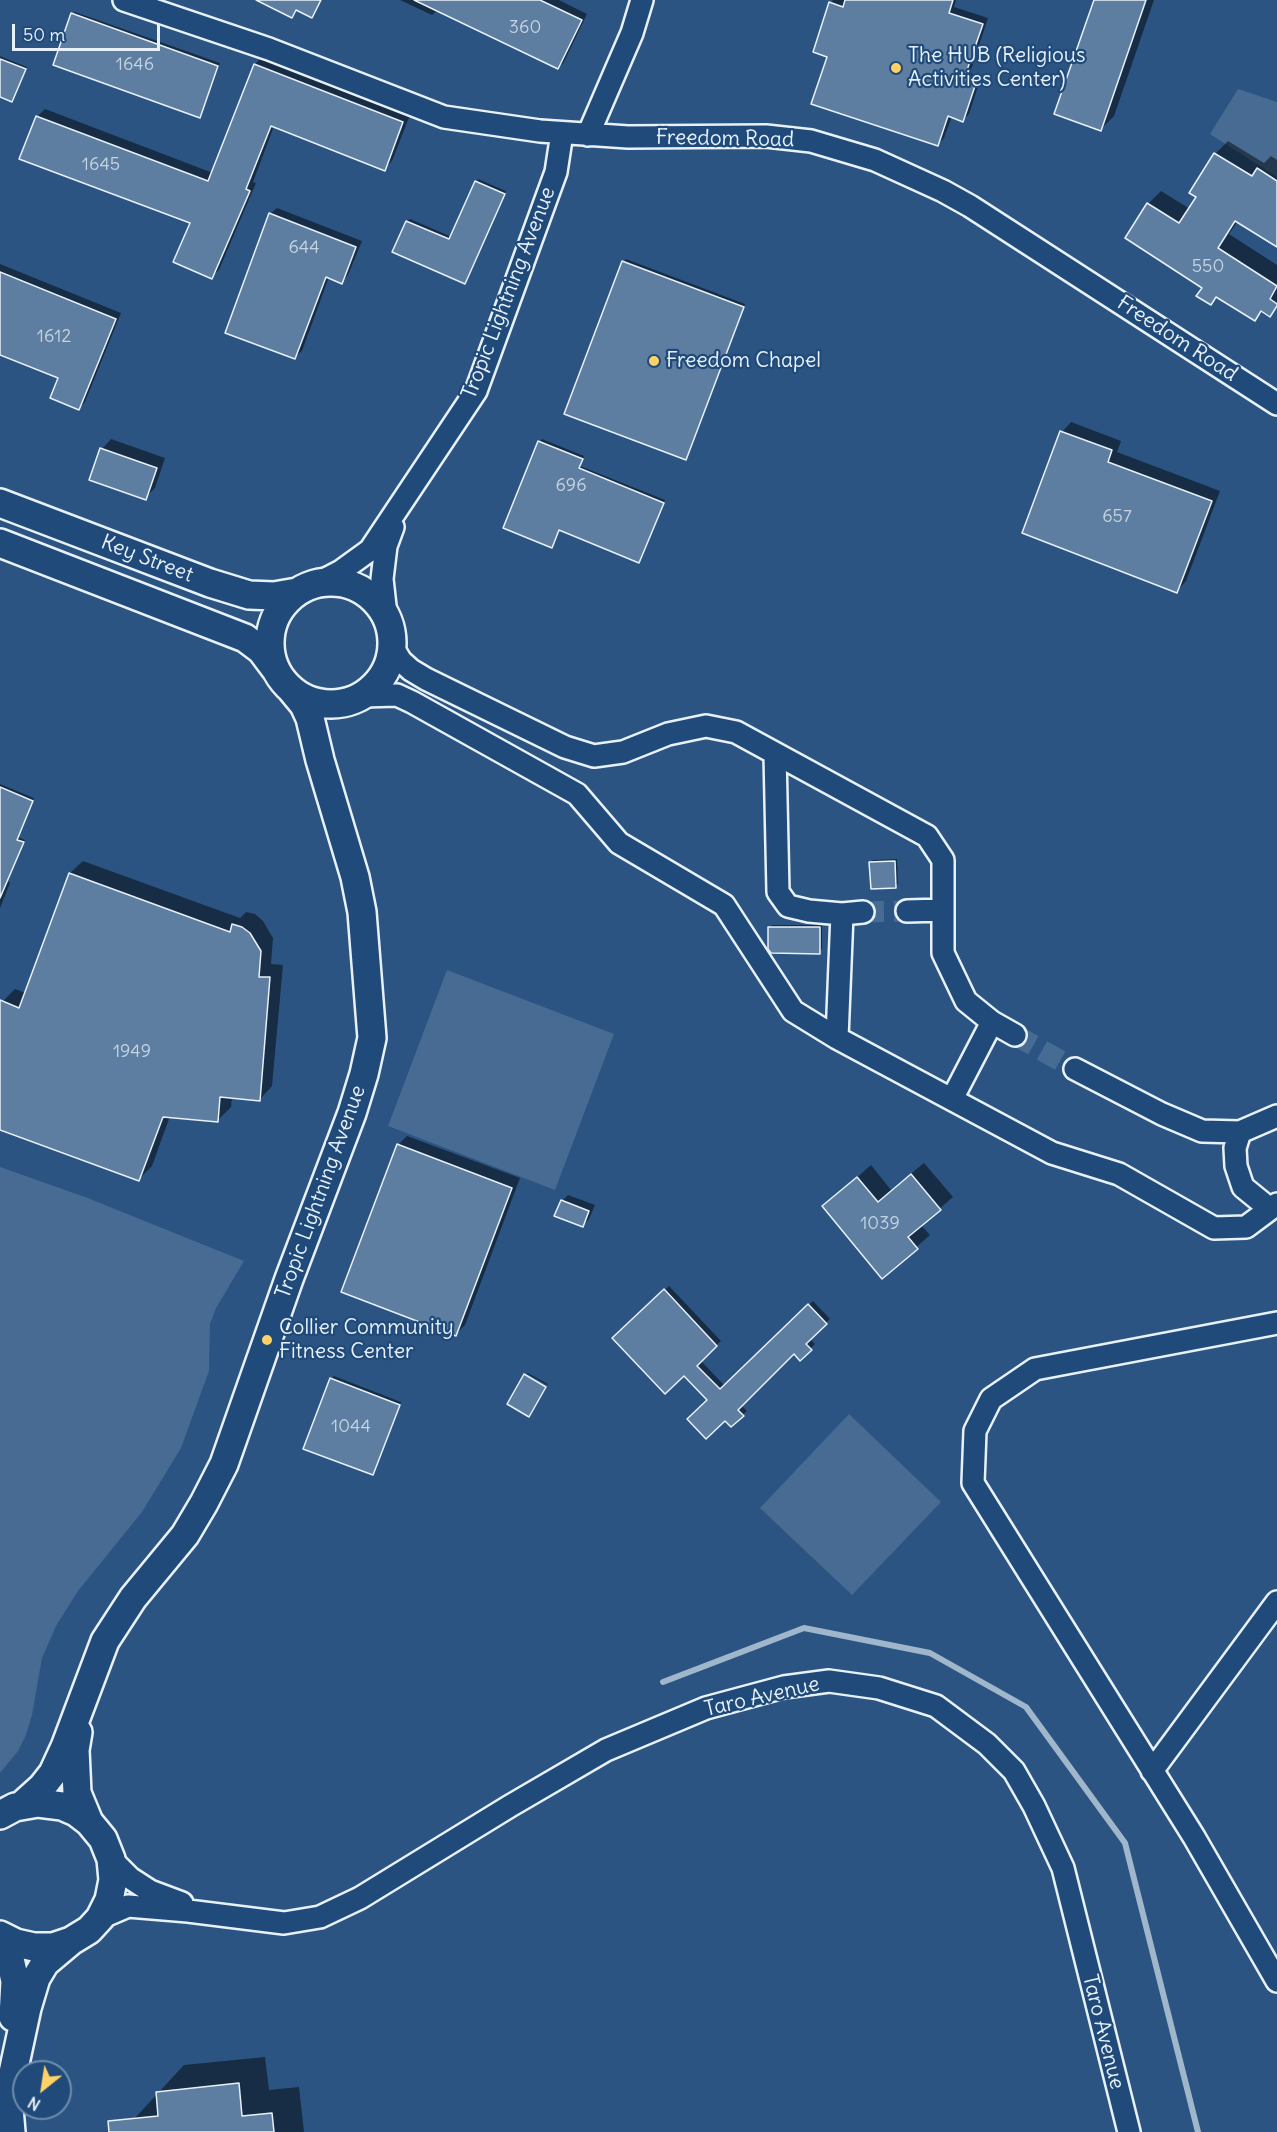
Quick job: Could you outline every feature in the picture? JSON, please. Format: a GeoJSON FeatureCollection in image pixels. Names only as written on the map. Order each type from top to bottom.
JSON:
{"type":"FeatureCollection","features":[{"type":"Feature","properties":{"kind":"main road","name":"Key Street"},"geometry":{"type":"LineString","coordinates":[[0,503],[210,583],[249,594],[274,596],[307,588]]}},
{"type":"Feature","properties":{"kind":"main road","name":"Key Street"},"geometry":{"type":"LineString","coordinates":[[0,543],[245,638],[261,650],[304,705],[310,718],[320,760]]}},
{"type":"Feature","properties":{"kind":"main road"},"geometry":{"type":"LineString","coordinates":[[320,760],[321,737],[329,717],[378,683],[388,667],[393,648],[392,631],[386,615],[374,599],[357,588],[338,582],[307,588],[284,604],[279,611],[271,636],[271,653],[283,679],[306,699],[324,704],[353,699]]}},
{"type":"Feature","properties":{"kind":"main road","name":"Tropic Lightning Avenue"},"geometry":{"type":"LineString","coordinates":[[87,1689],[105,1641],[133,1598],[185,1535],[224,1464],[289,1279],[352,1113],[364,1074],[372,1038],[362,912],[355,877],[320,760]]}},
{"type":"Feature","properties":{"kind":"main road"},"geometry":{"type":"LineString","coordinates":[[11,1810],[53,1773],[87,1689]]}},
{"type":"Feature","properties":{"kind":"main road"},"geometry":{"type":"LineString","coordinates":[[87,1689],[75,1750],[78,1793],[89,1822]]}},
{"type":"Feature","properties":{"kind":"main road"},"geometry":{"type":"LineString","coordinates":[[8,2096],[27,2008],[36,1978],[45,1963],[100,1918],[109,1900],[112,1887],[111,1859],[103,1839],[89,1822],[76,1812],[62,1806],[38,1803],[11,1810]]}},
{"type":"Feature","properties":{"kind":"main road"},"geometry":{"type":"LineString","coordinates":[[0,1935],[16,1943],[34,1947],[53,1947],[71,1941]]}},
{"type":"Feature","properties":{"kind":"main road"},"geometry":{"type":"LineString","coordinates":[[0,1942],[10,1959],[15,1981],[8,2096],[11,2132]]}},
{"type":"Feature","properties":{"kind":"street","name":"Freedom Road"},"geometry":{"type":"LineString","coordinates":[[124,0],[269,48],[444,117],[588,135],[766,136],[812,141],[875,160],[970,206],[1277,404]]}},
{"type":"Feature","properties":{"kind":"street"},"geometry":{"type":"LineString","coordinates":[[588,135],[633,33],[642,0]]}},
{"type":"Feature","properties":{"kind":"street","name":"Tropic Lightning Avenue"},"geometry":{"type":"LineString","coordinates":[[400,507],[476,391],[556,172],[562,133]]}},
{"type":"Feature","properties":{"kind":"street"},"geometry":{"type":"LineString","coordinates":[[307,588],[341,572],[370,549],[400,507]]}},
{"type":"Feature","properties":{"kind":"street"},"geometry":{"type":"LineString","coordinates":[[386,615],[382,579],[386,546],[400,507]]}},
{"type":"Feature","properties":{"kind":"street"},"geometry":{"type":"LineString","coordinates":[[393,648],[404,664],[426,679],[566,747],[594,756],[623,752],[668,734],[706,726],[736,732],[927,836],[943,860],[943,953],[966,1001],[992,1022],[1015,1035]]}},
{"type":"Feature","properties":{"kind":"street"},"geometry":{"type":"LineString","coordinates":[[353,699],[397,695],[578,794],[619,843],[724,905],[793,1011],[837,1038],[1052,1153],[1119,1174],[1214,1228],[1245,1227],[1273,1207],[1244,1187],[1236,1166],[1234,1148],[1240,1132]]}},
{"type":"Feature","properties":{"kind":"street"},"geometry":{"type":"LineString","coordinates":[[775,754],[778,892],[788,906],[809,911],[842,914],[863,912]]}},
{"type":"Feature","properties":{"kind":"street"},"geometry":{"type":"LineString","coordinates":[[908,911],[942,910]]}},
{"type":"Feature","properties":{"kind":"street"},"geometry":{"type":"LineString","coordinates":[[837,1038],[842,914]]}},
{"type":"Feature","properties":{"kind":"street"},"geometry":{"type":"LineString","coordinates":[[952,1099],[992,1022]]}},
{"type":"Feature","properties":{"kind":"street"},"geometry":{"type":"LineString","coordinates":[[1075,1070],[1162,1114],[1202,1131],[1240,1132],[1277,1116]]}},
{"type":"Feature","properties":{"kind":"street"},"geometry":{"type":"LineString","coordinates":[[1277,1323],[1035,1369],[991,1399],[975,1431],[973,1483],[1194,1837],[1277,1981]]}},
{"type":"Feature","properties":{"kind":"street"},"geometry":{"type":"LineString","coordinates":[[1152,1771],[1277,1602]]}},
{"type":"Feature","properties":{"kind":"street","name":"Taro Avenue"},"geometry":{"type":"LineString","coordinates":[[229,1917],[284,1923],[320,1917],[360,1898],[606,1750],[706,1708],[784,1687],[829,1681],[879,1688],[936,1706],[987,1744],[1014,1772],[1034,1806],[1063,1868],[1129,2132]]}},
{"type":"Feature","properties":{"kind":"street"},"geometry":{"type":"LineString","coordinates":[[111,1859],[130,1878],[150,1891],[229,1917]]}},
{"type":"Feature","properties":{"kind":"street"},"geometry":{"type":"LineString","coordinates":[[100,1918],[128,1906],[229,1917]]}},
{"type":"Feature","properties":{"kind":"shaded area"},"geometry":{"type":"Polygon","coordinates":[[[1238,89],[1277,102],[1277,177],[1210,134],[1238,89]]]}},
{"type":"Feature","properties":{"kind":"shaded area"},"geometry":{"type":"Polygon","coordinates":[[[447,970],[614,1034],[555,1190],[388,1126],[447,970]]]}},
{"type":"Feature","properties":{"kind":"shaded area"},"geometry":{"type":"Polygon","coordinates":[[[0,1167],[85,1197],[244,1261],[216,1308],[210,1324],[209,1371],[181,1448],[142,1512],[78,1591],[56,1626],[42,1658],[32,1715],[26,1735],[18,1751],[0,1773],[0,1167]]]}},
{"type":"Feature","properties":{"kind":"shaded area"},"geometry":{"type":"Polygon","coordinates":[[[849,1414],[941,1502],[852,1595],[760,1508],[849,1414]]]}},
{"type":"Feature","properties":{"kind":"building"},"geometry":{"type":"Polygon","coordinates":[[[256,0],[321,0],[312,18],[296,10],[292,18],[256,0]]]}},
{"type":"Feature","properties":{"kind":"building"},"geometry":{"type":"Polygon","coordinates":[[[414,0],[540,0],[582,20],[558,69],[414,0]]]}},
{"type":"Feature","properties":{"kind":"building","name":"The HUB (Religious Activities Center)"},"geometry":{"type":"Polygon","coordinates":[[[845,0],[953,0],[949,13],[983,24],[964,79],[976,83],[963,122],[948,116],[938,146],[811,104],[827,57],[813,52],[829,2],[843,7],[845,0]]]}},
{"type":"Feature","properties":{"kind":"building"},"geometry":{"type":"Polygon","coordinates":[[[1094,0],[1146,0],[1101,131],[1054,114],[1094,0]]]}},
{"type":"Feature","properties":{"kind":"building"},"geometry":{"type":"Polygon","coordinates":[[[71,13],[218,66],[200,118],[53,65],[71,13]]]}},
{"type":"Feature","properties":{"kind":"building"},"geometry":{"type":"Polygon","coordinates":[[[0,59],[26,69],[12,102],[0,97],[0,59]]]}},
{"type":"Feature","properties":{"kind":"building"},"geometry":{"type":"Polygon","coordinates":[[[254,64],[403,122],[385,171],[271,126],[246,189],[250,191],[212,279],[173,262],[190,223],[19,159],[36,116],[208,181],[254,64]]]}},
{"type":"Feature","properties":{"kind":"building"},"geometry":{"type":"Polygon","coordinates":[[[1214,153],[1252,176],[1257,168],[1277,181],[1277,247],[1235,221],[1218,248],[1277,286],[1270,299],[1277,306],[1270,317],[1261,311],[1255,321],[1216,297],[1211,305],[1196,296],[1202,288],[1125,238],[1147,203],[1179,223],[1196,197],[1189,193],[1214,153]]]}},
{"type":"Feature","properties":{"kind":"building"},"geometry":{"type":"Polygon","coordinates":[[[475,181],[505,194],[465,284],[392,252],[406,221],[449,239],[475,181]]]}},
{"type":"Feature","properties":{"kind":"building"},"geometry":{"type":"Polygon","coordinates":[[[269,213],[356,247],[342,284],[326,277],[295,359],[225,333],[269,213]]]}},
{"type":"Feature","properties":{"kind":"building","name":"Freedom Chapel"},"geometry":{"type":"Polygon","coordinates":[[[622,261],[744,307],[686,460],[564,414],[622,261]]]}},
{"type":"Feature","properties":{"kind":"building"},"geometry":{"type":"Polygon","coordinates":[[[0,272],[116,319],[79,410],[50,398],[58,378],[0,355],[0,272]]]}},
{"type":"Feature","properties":{"kind":"building"},"geometry":{"type":"Polygon","coordinates":[[[1060,431],[1112,450],[1108,462],[1212,501],[1177,593],[1022,533],[1060,431]]]}},
{"type":"Feature","properties":{"kind":"building"},"geometry":{"type":"Polygon","coordinates":[[[538,441],[583,459],[579,468],[664,503],[639,563],[559,530],[552,548],[503,528],[538,441]]]}},
{"type":"Feature","properties":{"kind":"building"},"geometry":{"type":"Polygon","coordinates":[[[100,448],[157,468],[146,500],[89,480],[100,448]]]}},
{"type":"Feature","properties":{"kind":"building"},"geometry":{"type":"Polygon","coordinates":[[[0,787],[33,801],[17,840],[24,842],[0,898],[0,787]]]}},
{"type":"Feature","properties":{"kind":"building"},"geometry":{"type":"Polygon","coordinates":[[[895,861],[896,888],[871,889],[869,862],[895,861]]]}},
{"type":"Feature","properties":{"kind":"building"},"geometry":{"type":"Polygon","coordinates":[[[69,873],[230,932],[232,924],[242,927],[250,933],[261,951],[259,977],[270,977],[260,1101],[220,1097],[218,1122],[163,1117],[139,1181],[0,1130],[0,1000],[19,1008],[69,873]]]}},
{"type":"Feature","properties":{"kind":"building"},"geometry":{"type":"Polygon","coordinates":[[[768,927],[820,927],[820,954],[771,953],[768,949],[768,927]]]}},
{"type":"Feature","properties":{"kind":"building"},"geometry":{"type":"Polygon","coordinates":[[[397,1144],[512,1188],[456,1336],[341,1292],[397,1144]]]}},
{"type":"Feature","properties":{"kind":"building"},"geometry":{"type":"Polygon","coordinates":[[[911,1174],[941,1210],[908,1237],[918,1249],[882,1279],[822,1206],[857,1177],[878,1202],[911,1174]]]}},
{"type":"Feature","properties":{"kind":"building"},"geometry":{"type":"Polygon","coordinates":[[[561,1200],[589,1211],[583,1227],[554,1216],[561,1200]]]}},
{"type":"Feature","properties":{"kind":"building"},"geometry":{"type":"Polygon","coordinates":[[[664,1289],[717,1346],[697,1366],[720,1389],[808,1304],[827,1324],[806,1344],[812,1350],[800,1361],[794,1354],[738,1410],[744,1416],[731,1427],[725,1421],[706,1439],[687,1419],[707,1400],[684,1376],[665,1394],[612,1338],[664,1289]]]}},
{"type":"Feature","properties":{"kind":"building"},"geometry":{"type":"Polygon","coordinates":[[[524,1374],[546,1387],[529,1417],[507,1404],[524,1374]]]}},
{"type":"Feature","properties":{"kind":"building"},"geometry":{"type":"Polygon","coordinates":[[[330,1378],[400,1405],[373,1475],[303,1449],[330,1378]]]}},
{"type":"Feature","properties":{"kind":"building"},"geometry":{"type":"Polygon","coordinates":[[[239,2083],[242,2116],[272,2113],[274,2132],[109,2132],[108,2121],[158,2116],[156,2092],[239,2083]]]}},
{"type":"Feature","properties":{"kind":"waterway"},"geometry":{"type":"LineString","coordinates":[[663,1682],[804,1628],[930,1653],[1026,1707],[1125,1843],[1198,2132]]}},
{"type":"Feature","properties":{"kind":"tunnel"},"geometry":{"type":"LineString","coordinates":[[863,912],[907,911]]}},
{"type":"Feature","properties":{"kind":"tunnel"},"geometry":{"type":"LineString","coordinates":[[1015,1035],[1075,1069]]}},
{"type":"Feature","properties":{"kind":"place","name":"The HUB (Religious Activities Center)"},"geometry":{"type":"Point","coordinates":[896,68]}},
{"type":"Feature","properties":{"kind":"place","name":"Freedom Chapel"},"geometry":{"type":"Point","coordinates":[654,361]}},
{"type":"Feature","properties":{"kind":"place","name":"Collier Community Fitness Center"},"geometry":{"type":"Point","coordinates":[267,1340]}}]}
